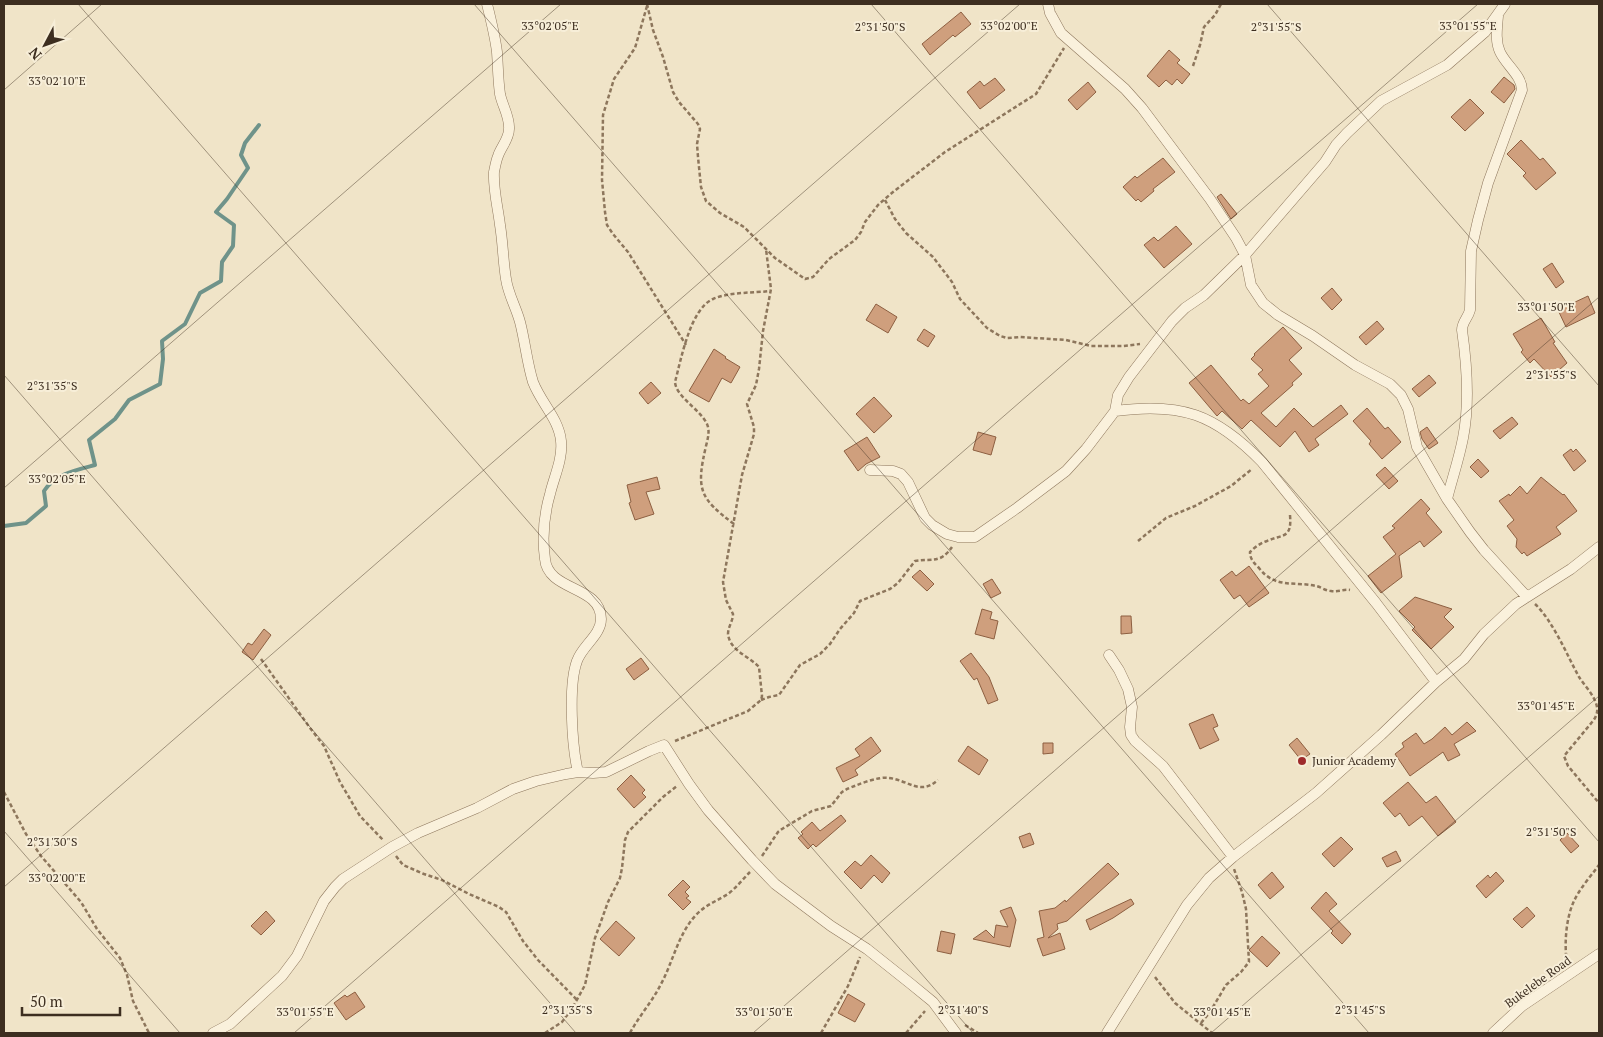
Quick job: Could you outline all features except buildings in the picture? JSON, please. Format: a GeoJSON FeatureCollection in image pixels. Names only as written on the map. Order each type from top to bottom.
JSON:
{"type":"FeatureCollection","features":[{"type":"Feature","properties":{"kind":"street"},"geometry":{"type":"LineString","coordinates":[[487,4],[497,53],[500,93],[509,128],[508,135],[498,155],[494,173],[507,286],[521,324],[533,381],[545,407],[559,429],[561,440],[560,454],[547,504],[545,523],[546,565],[554,577],[592,599],[600,611],[601,617],[599,628],[576,661],[573,676],[574,752],[578,772]]}},
{"type":"Feature","properties":{"kind":"street"},"geometry":{"type":"LineString","coordinates":[[1048,4],[1055,24],[1069,41],[1125,89],[1142,108],[1210,199],[1245,255],[1251,285],[1256,295],[1269,309],[1355,365],[1390,384],[1401,395],[1408,409],[1417,447],[1447,499],[1484,550],[1527,597]]}},
{"type":"Feature","properties":{"kind":"street"},"geometry":{"type":"LineString","coordinates":[[870,470],[893,471],[901,474],[908,482],[925,518],[946,534],[970,538],[981,534],[1066,471],[1086,449],[1115,411],[1118,395],[1123,386],[1178,314],[1204,295],[1245,255],[1324,162],[1336,145],[1362,118],[1381,101],[1447,65],[1485,32],[1505,4]]}},
{"type":"Feature","properties":{"kind":"street"},"geometry":{"type":"LineString","coordinates":[[1447,499],[1463,439],[1465,419],[1467,374],[1462,330],[1463,323],[1470,310],[1471,251],[1488,183],[1522,90],[1521,83],[1499,50],[1496,34],[1498,16]]}},
{"type":"Feature","properties":{"kind":"street"},"geometry":{"type":"LineString","coordinates":[[1115,411],[1146,408],[1180,410],[1204,418],[1225,429],[1242,442],[1262,462],[1376,603],[1436,682]]}},
{"type":"Feature","properties":{"kind":"street"},"geometry":{"type":"LineString","coordinates":[[1107,1033],[1191,900],[1209,878],[1231,858],[1316,793],[1381,735],[1436,682],[1464,659],[1484,634],[1516,604],[1570,570],[1599,547]]}},
{"type":"Feature","properties":{"kind":"street"},"geometry":{"type":"LineString","coordinates":[[1108,655],[1119,670],[1128,690],[1132,707],[1131,735],[1135,741],[1163,766],[1231,858]]}},
{"type":"Feature","properties":{"kind":"street"},"geometry":{"type":"LineString","coordinates":[[213,1033],[230,1024],[282,976],[297,956],[321,906],[334,887],[392,847],[513,789],[536,781],[578,772],[606,772],[664,745],[708,810],[775,884],[831,926],[864,947],[933,1002],[956,1033]]}},
{"type":"Feature","properties":{"kind":"street","name":"Bukelebe Road"},"geometry":{"type":"LineString","coordinates":[[1493,1033],[1522,1006],[1599,954]]}},
{"type":"Feature","properties":{"kind":"path"},"geometry":{"type":"LineString","coordinates":[[647,4],[653,30],[670,83],[679,102],[700,129],[696,144],[703,195],[712,207],[744,226],[775,258],[802,278],[811,278],[829,259],[858,236],[865,222],[885,199],[914,175],[1002,114],[1032,98],[1039,91],[1069,41]]}},
{"type":"Feature","properties":{"kind":"path"},"geometry":{"type":"LineString","coordinates":[[647,4],[635,48],[614,79],[603,115],[602,180],[605,212],[607,224],[628,252],[686,344]]}},
{"type":"Feature","properties":{"kind":"path"},"geometry":{"type":"LineString","coordinates":[[1193,66],[1204,27],[1215,15],[1221,4]]}},
{"type":"Feature","properties":{"kind":"path"},"geometry":{"type":"LineString","coordinates":[[885,199],[895,219],[906,233],[933,257],[952,282],[960,299],[988,328],[1000,336],[1007,338],[1066,340],[1092,346],[1123,346],[1157,342]]}},
{"type":"Feature","properties":{"kind":"path"},"geometry":{"type":"LineString","coordinates":[[761,700],[759,667],[736,649],[729,637],[728,630],[733,616],[724,594],[723,582],[742,474],[754,434],[754,427],[747,404],[756,385],[770,291],[766,247]]}},
{"type":"Feature","properties":{"kind":"path"},"geometry":{"type":"LineString","coordinates":[[734,524],[713,509],[702,491],[701,480],[709,434],[708,425],[700,413],[687,402],[675,387],[675,382],[691,326],[706,304],[712,299],[724,296],[770,291]]}},
{"type":"Feature","properties":{"kind":"path"},"geometry":{"type":"LineString","coordinates":[[1138,540],[1166,518],[1195,506],[1231,486],[1262,462]]}},
{"type":"Feature","properties":{"kind":"path"},"geometry":{"type":"LineString","coordinates":[[1289,512],[1290,527],[1286,534],[1258,545],[1250,552],[1250,558],[1266,577],[1279,582],[1318,586],[1334,592],[1351,590]]}},
{"type":"Feature","properties":{"kind":"path"},"geometry":{"type":"LineString","coordinates":[[664,745],[748,710],[761,700],[779,695],[800,665],[820,654],[830,644],[862,600],[898,583],[915,561],[941,559],[946,555],[958,537]]}},
{"type":"Feature","properties":{"kind":"path"},"geometry":{"type":"LineString","coordinates":[[1527,597],[1540,609],[1549,622],[1597,706],[1598,717],[1564,756],[1568,766],[1599,803]]}},
{"type":"Feature","properties":{"kind":"path"},"geometry":{"type":"LineString","coordinates":[[261,658],[324,746],[340,782],[360,816],[392,847],[400,862],[403,865],[442,880],[506,912],[523,941],[538,960],[577,1000]]}},
{"type":"Feature","properties":{"kind":"path"},"geometry":{"type":"LineString","coordinates":[[630,1033],[655,995],[683,934],[693,918],[704,908],[730,893],[757,865],[782,829],[812,812],[831,806],[842,792],[847,789],[883,778],[890,778],[912,786],[925,788],[938,780]]}},
{"type":"Feature","properties":{"kind":"path"},"geometry":{"type":"LineString","coordinates":[[545,1033],[562,1022],[585,985],[595,938],[608,902],[620,878],[625,840],[628,832],[664,797],[686,779]]}},
{"type":"Feature","properties":{"kind":"path"},"geometry":{"type":"LineString","coordinates":[[4,792],[16,818],[41,856],[81,902],[102,936],[120,958],[127,975],[133,1001],[149,1033]]}},
{"type":"Feature","properties":{"kind":"path"},"geometry":{"type":"LineString","coordinates":[[1201,1023],[1226,985],[1241,972],[1249,960],[1246,909],[1231,858]]}},
{"type":"Feature","properties":{"kind":"path"},"geometry":{"type":"LineString","coordinates":[[1569,974],[1566,958],[1566,940],[1570,912],[1579,892],[1599,865]]}},
{"type":"Feature","properties":{"kind":"path"},"geometry":{"type":"LineString","coordinates":[[821,1033],[848,986],[864,947]]}},
{"type":"Feature","properties":{"kind":"path"},"geometry":{"type":"LineString","coordinates":[[1148,967],[1172,999],[1187,1014],[1212,1033]]}},
{"type":"Feature","properties":{"kind":"path"},"geometry":{"type":"LineString","coordinates":[[906,1033],[933,1002]]}},
{"type":"Feature","properties":{"kind":"waterway"},"geometry":{"type":"LineString","coordinates":[[4,526],[26,523],[46,506],[44,491],[54,480],[66,473],[95,465],[89,440],[115,419],[129,400],[160,384],[163,359],[162,341],[185,324],[200,293],[221,281],[222,262],[233,246],[234,225],[216,212],[248,168],[241,155],[245,143],[259,125]]}},
{"type":"Feature","properties":{"kind":"place","name":"Junior Academy"},"geometry":{"type":"Point","coordinates":[1302,761]}}]}
